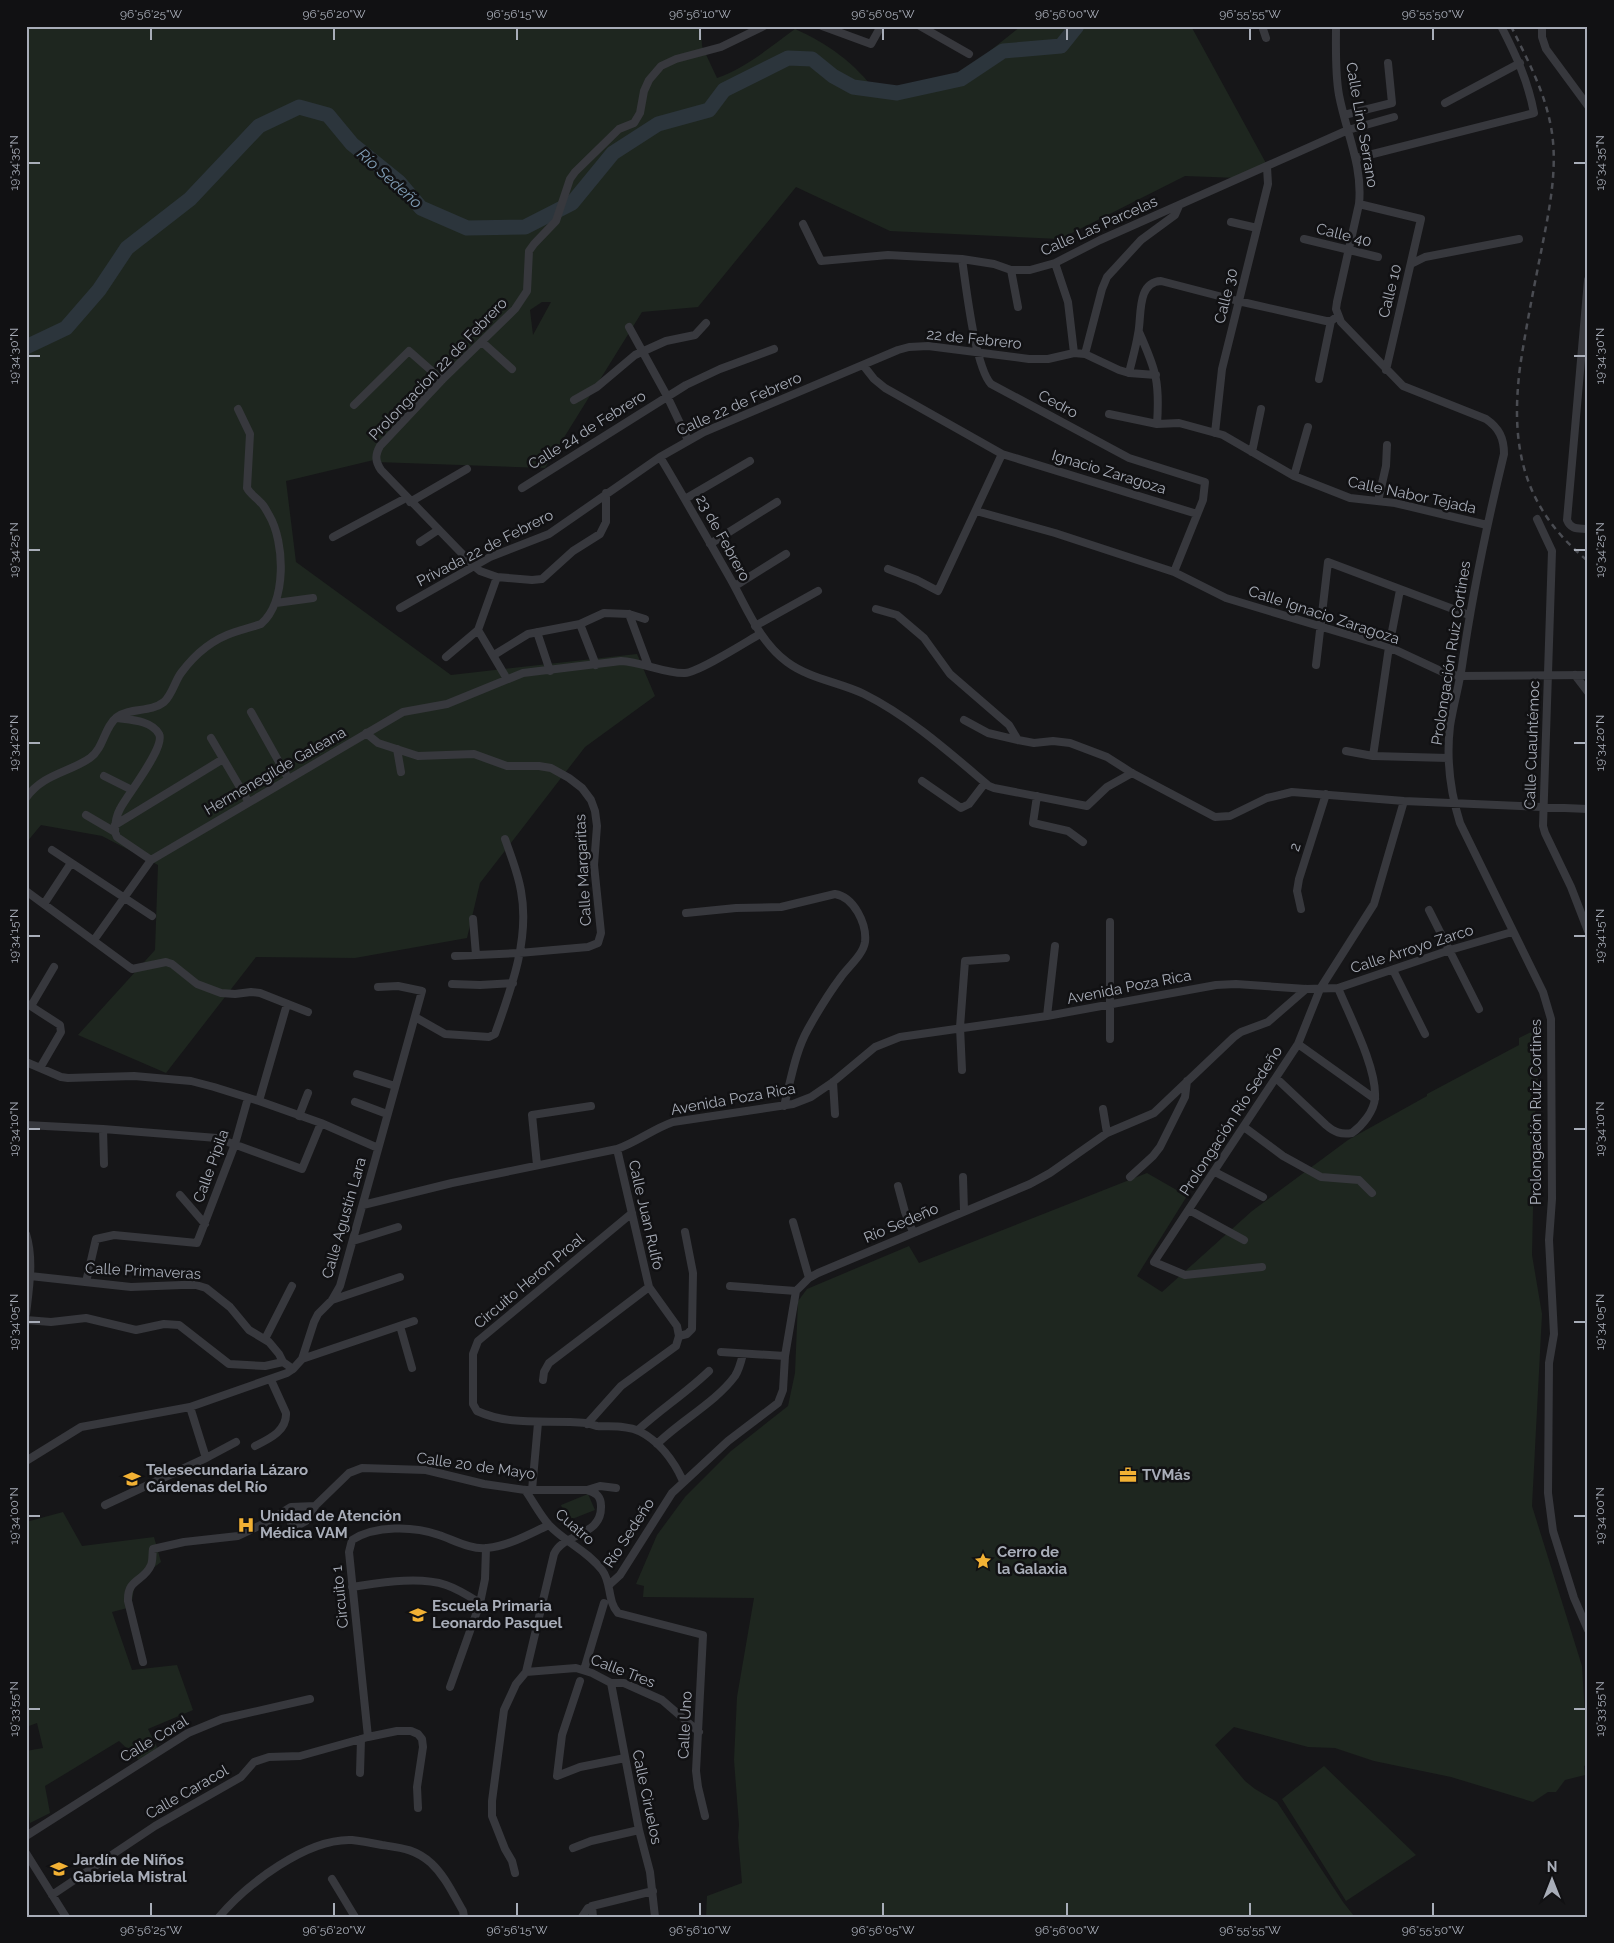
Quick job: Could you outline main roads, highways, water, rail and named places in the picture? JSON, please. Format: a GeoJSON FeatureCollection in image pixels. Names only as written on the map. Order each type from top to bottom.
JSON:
{"type":"FeatureCollection","features":[{"type":"Feature","properties":{"kind":"waterway","name":"Río Sedeño"},"geometry":{"type":"LineString","coordinates":[[26,347],[66,328],[99,290],[127,248],[190,199],[259,126],[299,107],[328,115],[352,144],[399,182],[421,208],[467,228],[525,227],[572,203],[613,153],[658,124],[709,110],[724,90],[788,58],[812,59],[833,76],[853,87],[897,93],[961,79],[1003,51],[1061,46],[1077,26]]}},
{"type":"Feature","properties":{"kind":"railway"},"geometry":{"type":"LineString","coordinates":[[1511,26],[1534,73],[1543,97],[1553,137],[1554,153],[1554,169],[1545,232],[1520,367],[1517,396],[1517,424],[1520,450],[1526,474],[1535,497],[1549,520],[1566,541],[1588,561]]}},
{"type":"Feature","properties":{"kind":"place","name":"TVMás"},"geometry":{"type":"Point","coordinates":[1128,1475]}},
{"type":"Feature","properties":{"kind":"place","name":"Telesecundaria Lázaro Cárdenas del Río"},"geometry":{"type":"Point","coordinates":[132,1479]}},
{"type":"Feature","properties":{"kind":"place","name":"Unidad de Atención Médica VAM"},"geometry":{"type":"Point","coordinates":[246,1525]}},
{"type":"Feature","properties":{"kind":"place","name":"Cerro de la Galaxia"},"geometry":{"type":"Point","coordinates":[983,1561]}},
{"type":"Feature","properties":{"kind":"place","name":"Escuela Primaria Leonardo Pasquel"},"geometry":{"type":"Point","coordinates":[418,1615]}},
{"type":"Feature","properties":{"kind":"place","name":"Jardín de Niños Gabriela Mistral"},"geometry":{"type":"Point","coordinates":[59,1869]}}]}
